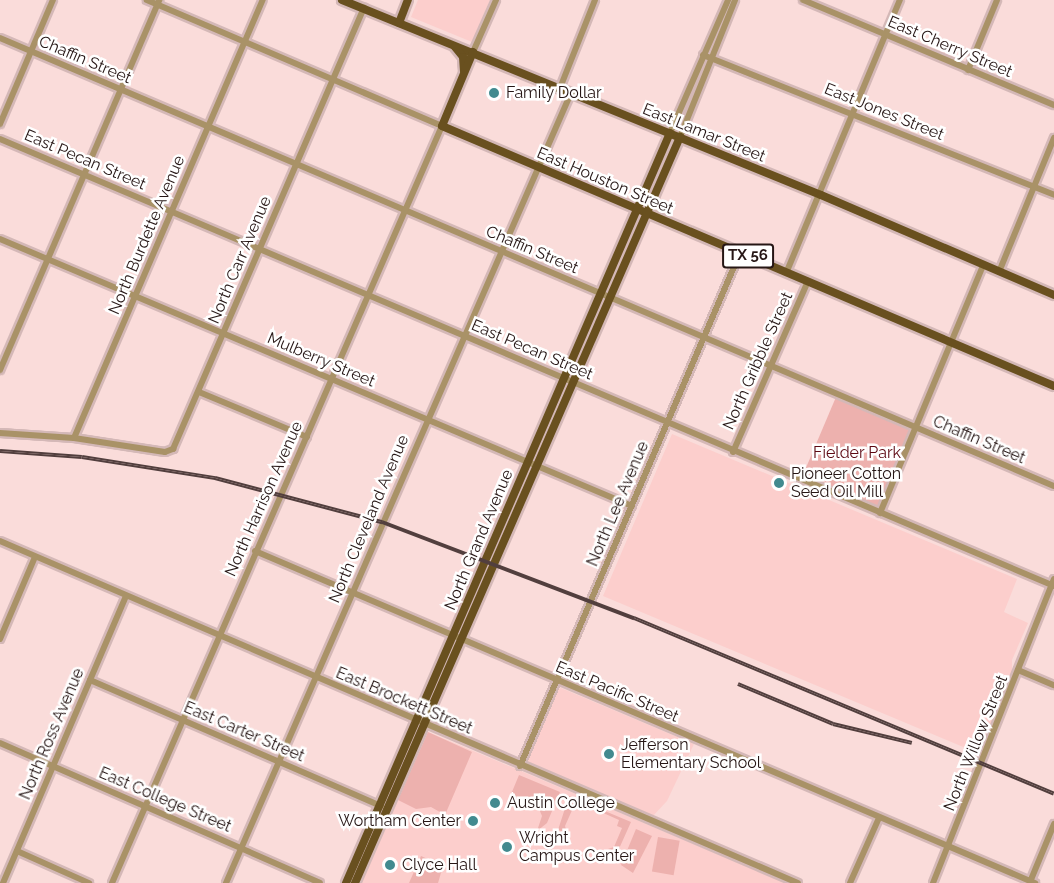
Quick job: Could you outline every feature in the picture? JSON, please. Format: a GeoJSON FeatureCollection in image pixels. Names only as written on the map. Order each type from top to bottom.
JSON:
{"type":"FeatureCollection","features":[{"type":"Feature","properties":{"kind":"main road","name":"East Lamar Street"},"geometry":{"type":"LineString","coordinates":[[342,0],[821,195],[1054,295]]}},
{"type":"Feature","properties":{"kind":"main road"},"geometry":{"type":"LineString","coordinates":[[399,23],[408,0]]}},
{"type":"Feature","properties":{"kind":"main road"},"geometry":{"type":"LineString","coordinates":[[449,42],[463,57],[464,73]]}},
{"type":"Feature","properties":{"kind":"main road"},"geometry":{"type":"LineString","coordinates":[[442,126],[473,52]]}},
{"type":"Feature","properties":{"kind":"main road","name":"East Houston Street"},"geometry":{"type":"LineString","coordinates":[[442,126],[1054,386]]}},
{"type":"Feature","properties":{"kind":"main road","name":"North Grand Avenue"},"geometry":{"type":"LineString","coordinates":[[605,295],[637,208],[670,133]]}},
{"type":"Feature","properties":{"kind":"main road","name":"North Grand Avenue"},"geometry":{"type":"LineString","coordinates":[[346,883],[421,722],[605,295],[680,137]]}},
{"type":"Feature","properties":{"kind":"main road","name":"North Grand Avenue"},"geometry":{"type":"LineString","coordinates":[[355,883],[383,807]]}},
{"type":"Feature","properties":{"kind":"street"},"geometry":{"type":"LineString","coordinates":[[0,124],[53,0]]}},
{"type":"Feature","properties":{"kind":"street","name":"East Houston Street"},"geometry":{"type":"LineString","coordinates":[[147,0],[158,2],[245,42],[442,126]]}},
{"type":"Feature","properties":{"kind":"street","name":"North Burdette Avenue"},"geometry":{"type":"LineString","coordinates":[[74,438],[263,0]]}},
{"type":"Feature","properties":{"kind":"street"},"geometry":{"type":"LineString","coordinates":[[473,52],[496,0]]}},
{"type":"Feature","properties":{"kind":"street"},"geometry":{"type":"LineString","coordinates":[[560,88],[595,0]]}},
{"type":"Feature","properties":{"kind":"street"},"geometry":{"type":"LineString","coordinates":[[670,133],[728,0]]}},
{"type":"Feature","properties":{"kind":"street"},"geometry":{"type":"LineString","coordinates":[[680,137],[735,0]]}},
{"type":"Feature","properties":{"kind":"street","name":"East Cherry Street"},"geometry":{"type":"LineString","coordinates":[[803,0],[1054,105]]}},
{"type":"Feature","properties":{"kind":"street"},"geometry":{"type":"LineString","coordinates":[[787,271],[821,195],[900,0]]}},
{"type":"Feature","properties":{"kind":"street"},"geometry":{"type":"LineString","coordinates":[[968,70],[997,0]]}},
{"type":"Feature","properties":{"kind":"street"},"geometry":{"type":"LineString","coordinates":[[0,370],[82,172],[158,2]]}},
{"type":"Feature","properties":{"kind":"street","name":"North Carr Avenue"},"geometry":{"type":"LineString","coordinates":[[74,438],[170,451],[199,392],[364,9]]}},
{"type":"Feature","properties":{"kind":"street","name":"Chaffin Street"},"geometry":{"type":"LineString","coordinates":[[0,38],[1054,486]]}},
{"type":"Feature","properties":{"kind":"street","name":"East Jones Street"},"geometry":{"type":"LineString","coordinates":[[703,55],[1054,195]]}},
{"type":"Feature","properties":{"kind":"street","name":"North Cleveland Avenue"},"geometry":{"type":"LineString","coordinates":[[226,883],[536,166],[571,93]]}},
{"type":"Feature","properties":{"kind":"street"},"geometry":{"type":"LineString","coordinates":[[677,115],[687,120]]}},
{"type":"Feature","properties":{"kind":"street","name":"North Harrison Avenue"},"geometry":{"type":"LineString","coordinates":[[111,883],[442,126]]}},
{"type":"Feature","properties":{"kind":"street"},"geometry":{"type":"LineString","coordinates":[[999,272],[1054,138]]}},
{"type":"Feature","properties":{"kind":"street","name":"East Pecan Street"},"geometry":{"type":"LineString","coordinates":[[0,139],[369,294],[733,452],[1053,583]]}},
{"type":"Feature","properties":{"kind":"street","name":"Mulberry Street"},"geometry":{"type":"LineString","coordinates":[[0,239],[632,506]]}},
{"type":"Feature","properties":{"kind":"street","name":"North Lee Avenue"},"geometry":{"type":"LineString","coordinates":[[520,766],[740,253]]}},
{"type":"Feature","properties":{"kind":"street"},"geometry":{"type":"LineString","coordinates":[[880,513],[953,343],[983,266]]}},
{"type":"Feature","properties":{"kind":"street","name":"North Gribble Street"},"geometry":{"type":"LineString","coordinates":[[733,452],[808,281]]}},
{"type":"Feature","properties":{"kind":"street"},"geometry":{"type":"LineString","coordinates":[[199,392],[306,437]]}},
{"type":"Feature","properties":{"kind":"street"},"geometry":{"type":"LineString","coordinates":[[0,433],[74,438]]}},
{"type":"Feature","properties":{"kind":"street","name":"East Brockett Street"},"geometry":{"type":"LineString","coordinates":[[0,541],[520,766],[798,883]]}},
{"type":"Feature","properties":{"kind":"street","name":"East Pacific Street"},"geometry":{"type":"LineString","coordinates":[[255,551],[1032,882]]}},
{"type":"Feature","properties":{"kind":"street"},"geometry":{"type":"LineString","coordinates":[[0,639],[35,557]]}},
{"type":"Feature","properties":{"kind":"street","name":"North Willow Street"},"geometry":{"type":"LineString","coordinates":[[933,883],[1053,583]]}},
{"type":"Feature","properties":{"kind":"street","name":"North Ross Avenue"},"geometry":{"type":"LineString","coordinates":[[3,883],[126,596]]}},
{"type":"Feature","properties":{"kind":"street"},"geometry":{"type":"LineString","coordinates":[[1018,670],[1054,685]]}},
{"type":"Feature","properties":{"kind":"street","name":"East Carter Street"},"geometry":{"type":"LineString","coordinates":[[90,680],[383,807]]}},
{"type":"Feature","properties":{"kind":"street","name":"East College Street"},"geometry":{"type":"LineString","coordinates":[[0,743],[320,883]]}},
{"type":"Feature","properties":{"kind":"street"},"geometry":{"type":"LineString","coordinates":[[849,883],[879,818]]}},
{"type":"Feature","properties":{"kind":"street"},"geometry":{"type":"LineString","coordinates":[[1032,882],[1054,824]]}},
{"type":"Feature","properties":{"kind":"street"},"geometry":{"type":"LineString","coordinates":[[17,851],[89,883]]}},
{"type":"Feature","properties":{"kind":"shaded area"},"geometry":{"type":"Polygon","coordinates":[[[418,0],[490,0],[472,42],[411,17],[418,0]]]}},
{"type":"Feature","properties":{"kind":"shaded area"},"geometry":{"type":"Polygon","coordinates":[[[672,434],[1017,579],[1004,612],[1028,623],[1012,660],[1012,676],[980,754],[603,596],[672,434]]]}},
{"type":"Feature","properties":{"kind":"shaded area","name":"Jefferson Elementary School"},"geometry":{"type":"Polygon","coordinates":[[[561,688],[694,744],[667,801],[652,817],[525,764],[556,690],[561,688]]]}},
{"type":"Feature","properties":{"kind":"shaded area","name":"Austin College"},"geometry":{"type":"Polygon","coordinates":[[[426,731],[786,883],[360,883],[426,731]]]}},
{"type":"Feature","properties":{"kind":"green space","name":"Fielder Park"},"geometry":{"type":"Polygon","coordinates":[[[836,397],[913,430],[880,509],[802,476],[836,397]]]}},
{"type":"Feature","properties":{"kind":"green space"},"geometry":{"type":"Polygon","coordinates":[[[428,732],[472,752],[445,815],[431,807],[416,809],[398,800],[428,732]]]}},
{"type":"Feature","properties":{"kind":"green space"},"geometry":{"type":"Polygon","coordinates":[[[519,775],[560,792],[547,823],[537,831],[542,816],[537,804],[527,800],[513,807],[507,804],[519,775]]]}},
{"type":"Feature","properties":{"kind":"green space"},"geometry":{"type":"Polygon","coordinates":[[[569,796],[631,822],[618,851],[608,849],[614,847],[622,828],[617,826],[619,820],[581,803],[578,809],[573,808],[565,826],[567,833],[558,830],[569,796]]]}},
{"type":"Feature","properties":{"kind":"green space"},"geometry":{"type":"Polygon","coordinates":[[[636,829],[652,836],[633,873],[621,865],[636,829]]]}},
{"type":"Feature","properties":{"kind":"green space"},"geometry":{"type":"Polygon","coordinates":[[[658,837],[680,841],[674,875],[652,871],[658,837]]]}},
{"type":"Feature","properties":{"kind":"green space"},"geometry":{"type":"Polygon","coordinates":[[[421,856],[443,866],[438,883],[409,883],[421,856]]]}},
{"type":"Feature","properties":{"kind":"railway"},"geometry":{"type":"LineString","coordinates":[[0,451],[82,457],[215,478],[382,522],[634,618],[1054,794]]}},
{"type":"Feature","properties":{"kind":"railway"},"geometry":{"type":"LineString","coordinates":[[738,684],[833,724],[912,743]]}},
{"type":"Feature","properties":{"kind":"place","name":"Family Dollar"},"geometry":{"type":"Point","coordinates":[494,93]}},
{"type":"Feature","properties":{"kind":"place","name":"Pioneer Cotton Seed Oil Mill"},"geometry":{"type":"Point","coordinates":[779,483]}},
{"type":"Feature","properties":{"kind":"place","name":"Jefferson Elementary School"},"geometry":{"type":"Point","coordinates":[609,754]}},
{"type":"Feature","properties":{"kind":"place","name":"Austin College"},"geometry":{"type":"Point","coordinates":[495,803]}},
{"type":"Feature","properties":{"kind":"place","name":"Wortham Center"},"geometry":{"type":"Point","coordinates":[473,821]}},
{"type":"Feature","properties":{"kind":"place","name":"Wright Campus Center"},"geometry":{"type":"Point","coordinates":[507,847]}},
{"type":"Feature","properties":{"kind":"place","name":"Clyce Hall"},"geometry":{"type":"Point","coordinates":[390,865]}}]}
